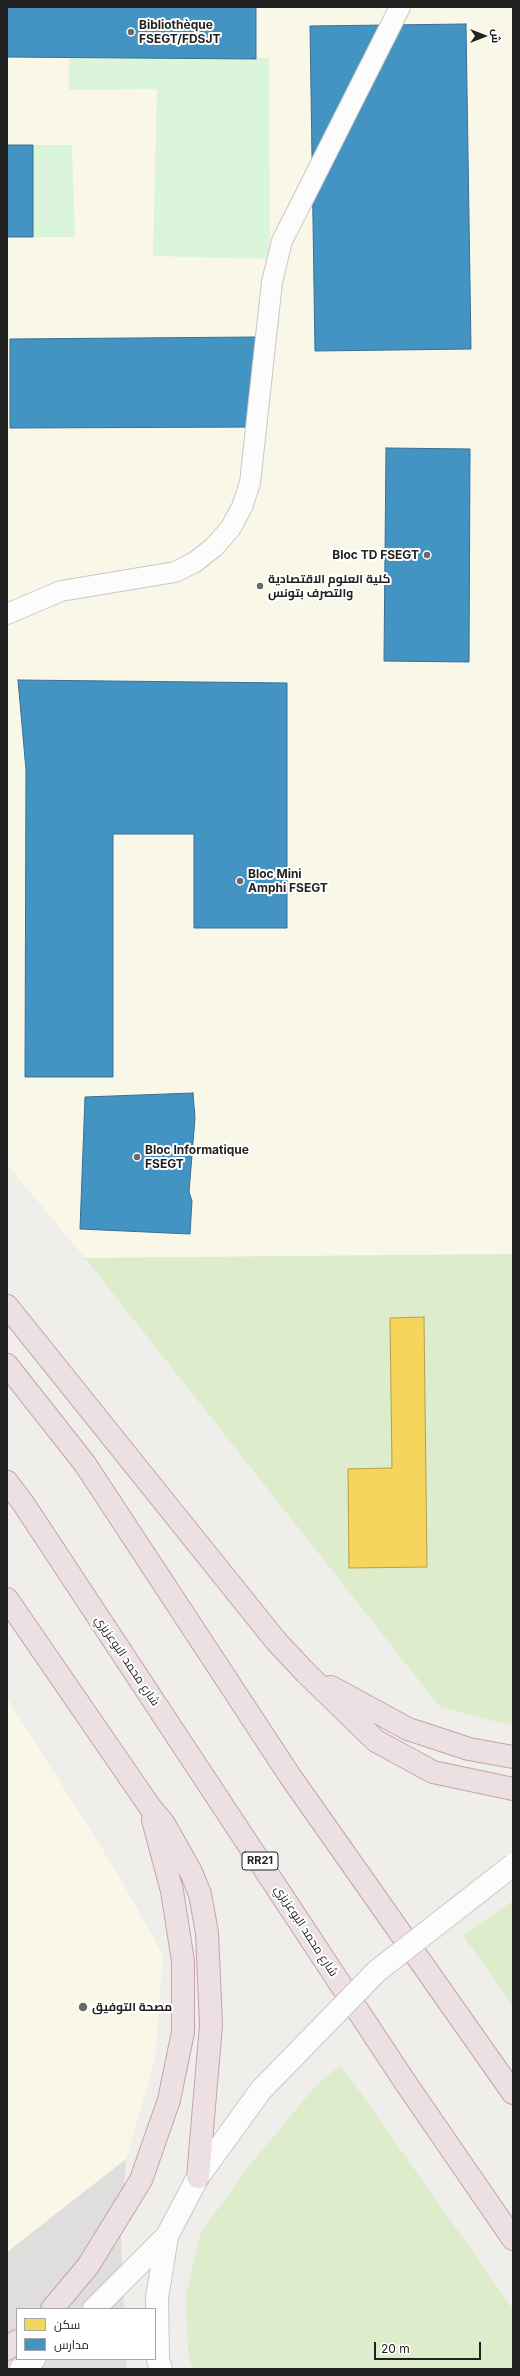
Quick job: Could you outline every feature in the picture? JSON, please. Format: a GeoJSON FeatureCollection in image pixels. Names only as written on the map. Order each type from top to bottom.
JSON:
{"type":"FeatureCollection","features":[{"type":"Feature","properties":{"kind":"highway"},"geometry":{"type":"LineString","coordinates":[[7,1306],[276,1641],[306,1673],[376,1741],[433,1772],[513,1789]]}},
{"type":"Feature","properties":{"kind":"highway"},"geometry":{"type":"LineString","coordinates":[[7,1365],[85,1464],[290,1776],[513,2093]]}},
{"type":"Feature","properties":{"kind":"highway","name":"شارع محمد البوعزيزي"},"geometry":{"type":"LineString","coordinates":[[7,1482],[28,1510],[405,2082],[513,2239]]}},
{"type":"Feature","properties":{"kind":"highway"},"geometry":{"type":"LineString","coordinates":[[7,1599],[150,1807],[164,1824],[191,1872],[200,1894],[207,1933],[211,1988],[211,2025],[198,2177]]}},
{"type":"Feature","properties":{"kind":"highway"},"geometry":{"type":"LineString","coordinates":[[306,1673],[408,1729],[469,1749],[513,1757]]}},
{"type":"Feature","properties":{"kind":"highway"},"geometry":{"type":"LineString","coordinates":[[53,2308],[88,2266],[141,2180],[169,2100],[183,2032],[183,1961],[172,1891],[150,1807]]}},
{"type":"Feature","properties":{"kind":"highway"},"geometry":{"type":"LineString","coordinates":[[7,2349],[16,2342]]}},
{"type":"Feature","properties":{"kind":"street"},"geometry":{"type":"LineString","coordinates":[[95,2308],[167,2236],[198,2177],[261,2090],[377,1971],[513,1865]]}},
{"type":"Feature","properties":{"kind":"street"},"geometry":{"type":"LineString","coordinates":[[161,2369],[158,2360],[157,2298],[167,2236]]}},
{"type":"Feature","properties":{"kind":"street"},"geometry":{"type":"LineString","coordinates":[[21,2369],[33,2360]]}},
{"type":"Feature","properties":{"kind":"lane"},"geometry":{"type":"LineString","coordinates":[[7,614],[61,591],[175,572],[201,557],[230,529],[242,507],[250,483],[272,282],[282,240],[400,7]]}},
{"type":"Feature","properties":{"kind":"shaded area","name":"كلية العلوم الاقتصادية والتصرف بتونس"},"geometry":{"type":"Polygon","coordinates":[[[7,7],[513,7],[513,1254],[85,1258],[7,1164],[7,7]]]}},
{"type":"Feature","properties":{"kind":"shaded area","name":"مصحة التوفيق"},"geometry":{"type":"Polygon","coordinates":[[[7,1698],[116,1871],[163,1955],[155,2059],[126,2159],[7,2252],[7,1698]]]}},
{"type":"Feature","properties":{"kind":"shaded area"},"geometry":{"type":"Polygon","coordinates":[[[126,2159],[121,2238],[124,2308],[16,2308],[16,2360],[126,2360],[127,2369],[7,2369],[7,2245],[126,2159]]]}},
{"type":"Feature","properties":{"kind":"green space"},"geometry":{"type":"Polygon","coordinates":[[[69,58],[269,58],[270,259],[153,256],[157,89],[69,90],[69,58]]]}},
{"type":"Feature","properties":{"kind":"green space"},"geometry":{"type":"Polygon","coordinates":[[[33,145],[72,145],[75,237],[33,237],[33,145]]]}},
{"type":"Feature","properties":{"kind":"green space"},"geometry":{"type":"Polygon","coordinates":[[[513,1254],[513,1726],[440,1707],[85,1258],[513,1254]]]}},
{"type":"Feature","properties":{"kind":"green space"},"geometry":{"type":"Polygon","coordinates":[[[513,1901],[513,2007],[463,1935],[513,1901]]]}},
{"type":"Feature","properties":{"kind":"green space"},"geometry":{"type":"Polygon","coordinates":[[[341,2065],[513,2309],[513,2369],[193,2369],[188,2354],[186,2295],[201,2232],[249,2166],[316,2085],[341,2065]]]}},
{"type":"Feature","properties":{"kind":"building: سكن"},"geometry":{"type":"Polygon","coordinates":[[[424,1317],[427,1567],[349,1568],[348,1469],[392,1468],[390,1318],[424,1317]]]}},
{"type":"Feature","properties":{"kind":"building: مدارس","name":"Bibliothèque FSEGT/FDSJT"},"geometry":{"type":"Polygon","coordinates":[[[7,7],[256,7],[256,59],[7,57],[7,7]]]}},
{"type":"Feature","properties":{"kind":"building: مدارس"},"geometry":{"type":"Polygon","coordinates":[[[466,24],[471,349],[315,351],[310,26],[466,24]]]}},
{"type":"Feature","properties":{"kind":"building: مدارس"},"geometry":{"type":"Polygon","coordinates":[[[7,145],[33,145],[33,237],[7,237],[7,145]]]}},
{"type":"Feature","properties":{"kind":"building: مدارس"},"geometry":{"type":"Polygon","coordinates":[[[258,337],[258,427],[10,428],[10,339],[258,337]]]}},
{"type":"Feature","properties":{"kind":"building: مدارس","name":"Bloc TD FSEGT"},"geometry":{"type":"Polygon","coordinates":[[[386,448],[470,449],[469,662],[384,661],[386,448]]]}},
{"type":"Feature","properties":{"kind":"building: مدارس","name":"Bloc Mini Amphi FSEGT"},"geometry":{"type":"Polygon","coordinates":[[[18,680],[287,683],[287,928],[194,928],[194,834],[113,834],[113,1077],[25,1077],[26,770],[18,680]]]}},
{"type":"Feature","properties":{"kind":"building: مدارس","name":"Bloc Informatique FSEGT"},"geometry":{"type":"Polygon","coordinates":[[[193,1093],[195,1118],[189,1192],[192,1201],[190,1234],[80,1229],[85,1097],[193,1093]]]}},
{"type":"Feature","properties":{"kind":"place","name":"Bibliothèque FSEGT/FDSJT"},"geometry":{"type":"Point","coordinates":[131,32]}},
{"type":"Feature","properties":{"kind":"place","name":"Bloc TD FSEGT"},"geometry":{"type":"Point","coordinates":[427,555]}},
{"type":"Feature","properties":{"kind":"place","name":"كلية العلوم الاقتصادية والتصرف بتونس"},"geometry":{"type":"Point","coordinates":[260,586]}},
{"type":"Feature","properties":{"kind":"place","name":"Bloc Mini Amphi FSEGT"},"geometry":{"type":"Point","coordinates":[240,881]}},
{"type":"Feature","properties":{"kind":"place","name":"Bloc Informatique FSEGT"},"geometry":{"type":"Point","coordinates":[137,1157]}},
{"type":"Feature","properties":{"kind":"place","name":"مصحة التوفيق"},"geometry":{"type":"Point","coordinates":[83,2007]}}]}
